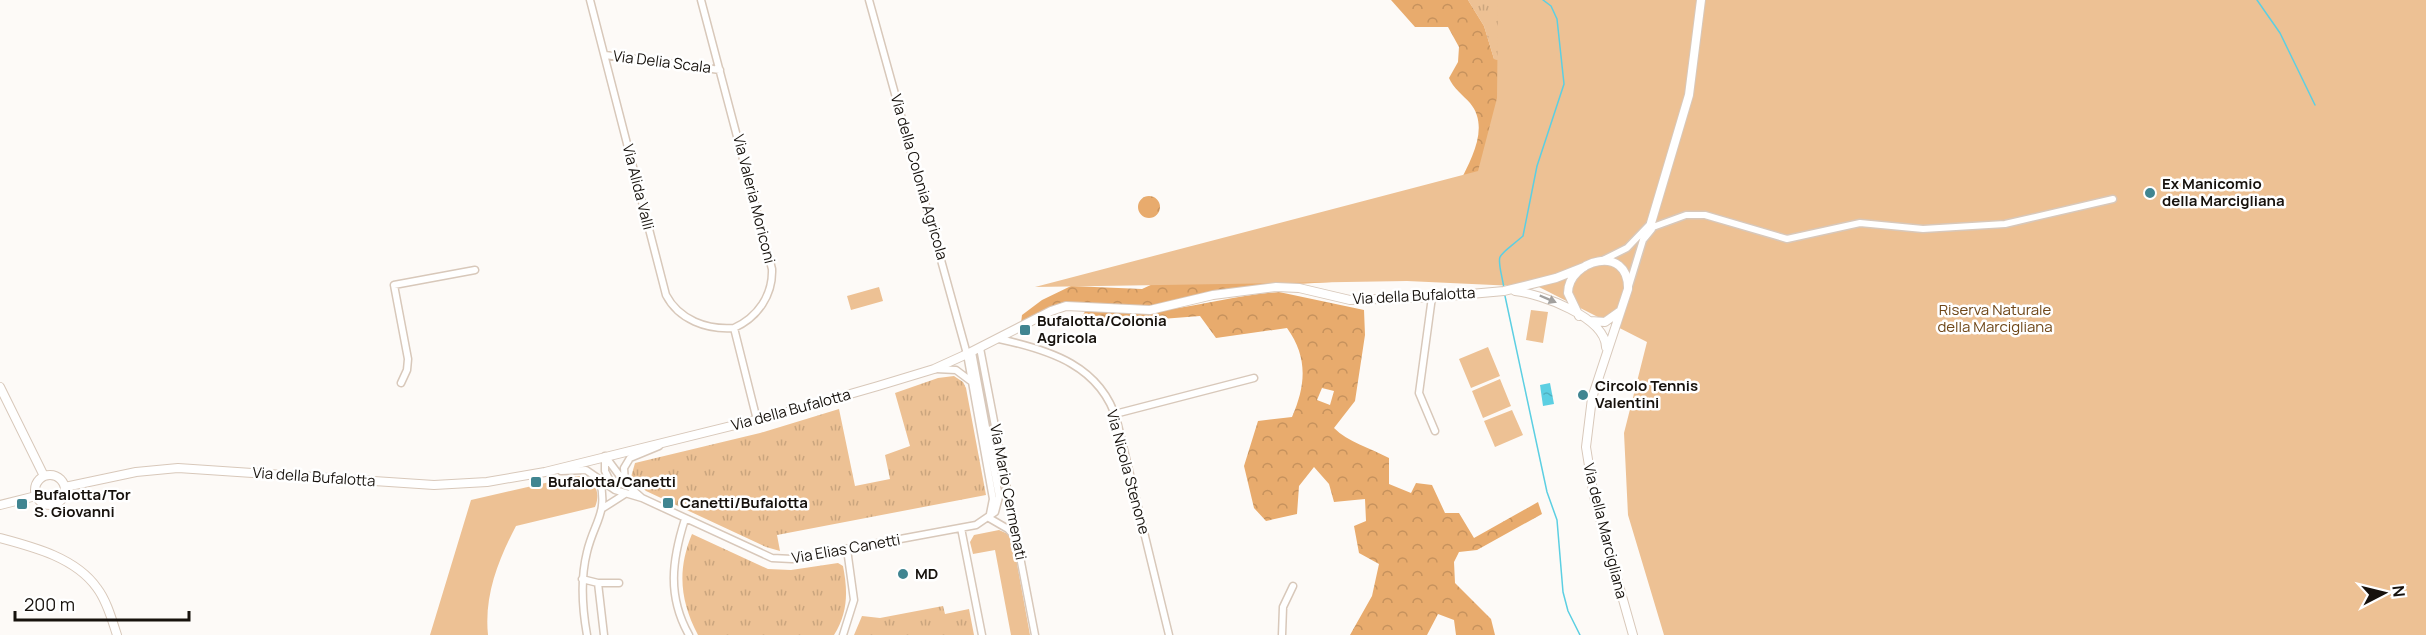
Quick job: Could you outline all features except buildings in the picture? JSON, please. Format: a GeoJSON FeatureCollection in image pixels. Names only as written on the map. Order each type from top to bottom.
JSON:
{"type":"FeatureCollection","features":[{"type":"Feature","properties":{"kind":"street","name":"Via Alida Valli"},"geometry":{"type":"LineString","coordinates":[[591,0],[666,295],[674,308],[690,319],[717,328],[734,328]]}},
{"type":"Feature","properties":{"kind":"street","name":"Via Valeria Moriconi"},"geometry":{"type":"LineString","coordinates":[[701,0],[770,260],[772,278],[768,294],[759,309],[747,321],[734,328]]}},
{"type":"Feature","properties":{"kind":"street","name":"Via della Colonia Agricola"},"geometry":{"type":"LineString","coordinates":[[869,0],[973,352]]}},
{"type":"Feature","properties":{"kind":"street","name":"Via della Marcigliana"},"geometry":{"type":"LineString","coordinates":[[1633,635],[1594,497],[1586,456],[1588,415],[1605,355],[1644,239],[1652,225],[1689,95],[1701,0]]}},
{"type":"Feature","properties":{"kind":"street","name":"Via Delia Scala"},"geometry":{"type":"LineString","coordinates":[[605,55],[720,70]]}},
{"type":"Feature","properties":{"kind":"street"},"geometry":{"type":"LineString","coordinates":[[1652,225],[1686,215],[1705,215],[1787,239],[1860,223],[1923,229],[2005,224],[2113,199]]}},
{"type":"Feature","properties":{"kind":"street","name":"Via della Marcigliana"},"geometry":{"type":"LineString","coordinates":[[1602,260],[1627,248],[1652,225]]}},
{"type":"Feature","properties":{"kind":"street"},"geometry":{"type":"LineString","coordinates":[[1579,316],[1571,304],[1568,289],[1572,278],[1584,267],[1602,260],[1613,262],[1621,267],[1627,278],[1628,289]]}},
{"type":"Feature","properties":{"kind":"street","name":"Via della Bufalotta"},"geometry":{"type":"LineString","coordinates":[[0,506],[36,495],[42,503],[54,504],[63,496],[65,487],[115,475],[170,468],[448,486],[487,482],[545,472],[757,420],[934,369],[973,352],[1051,311],[1071,305],[1155,309],[1213,295],[1276,287],[1299,288],[1350,300],[1432,297],[1504,291],[1556,278],[1584,267]]}},
{"type":"Feature","properties":{"kind":"street"},"geometry":{"type":"LineString","coordinates":[[401,383],[407,370],[408,358],[394,285],[475,270]]}},
{"type":"Feature","properties":{"kind":"street","name":"Via della Bufalotta"},"geometry":{"type":"LineString","coordinates":[[1504,291],[1538,295],[1588,321]]}},
{"type":"Feature","properties":{"kind":"street"},"geometry":{"type":"LineString","coordinates":[[1432,297],[1419,393],[1435,431]]}},
{"type":"Feature","properties":{"kind":"street"},"geometry":{"type":"LineString","coordinates":[[1588,321],[1609,321],[1622,308]]}},
{"type":"Feature","properties":{"kind":"street"},"geometry":{"type":"LineString","coordinates":[[1588,321],[1604,336],[1605,355]]}},
{"type":"Feature","properties":{"kind":"street"},"geometry":{"type":"LineString","coordinates":[[734,328],[757,420]]}},
{"type":"Feature","properties":{"kind":"street","name":"Via Nicola Stenone"},"geometry":{"type":"LineString","coordinates":[[999,339],[1041,348],[1074,364],[1098,386],[1115,414],[1169,635]]}},
{"type":"Feature","properties":{"kind":"street"},"geometry":{"type":"LineString","coordinates":[[973,352],[972,382],[999,496],[995,512],[989,518]]}},
{"type":"Feature","properties":{"kind":"street"},"geometry":{"type":"LineString","coordinates":[[973,352],[988,450],[993,503],[989,518]]}},
{"type":"Feature","properties":{"kind":"street","name":"Via Mario Cermenati"},"geometry":{"type":"LineString","coordinates":[[973,352],[1011,506],[1035,635]]}},
{"type":"Feature","properties":{"kind":"street"},"geometry":{"type":"LineString","coordinates":[[934,369],[956,370],[972,382]]}},
{"type":"Feature","properties":{"kind":"street"},"geometry":{"type":"LineString","coordinates":[[1115,414],[1254,378]]}},
{"type":"Feature","properties":{"kind":"street"},"geometry":{"type":"LineString","coordinates":[[0,387],[44,476]]}},
{"type":"Feature","properties":{"kind":"street"},"geometry":{"type":"LineString","coordinates":[[625,483],[624,468],[630,458],[655,448],[665,441]]}},
{"type":"Feature","properties":{"kind":"street"},"geometry":{"type":"LineString","coordinates":[[605,456],[625,483],[642,498]]}},
{"type":"Feature","properties":{"kind":"street"},"geometry":{"type":"LineString","coordinates":[[605,456],[605,471],[615,490]]}},
{"type":"Feature","properties":{"kind":"street"},"geometry":{"type":"LineString","coordinates":[[545,472],[584,470],[615,490],[642,498]]}},
{"type":"Feature","properties":{"kind":"street"},"geometry":{"type":"LineString","coordinates":[[44,476],[56,476],[65,487]]}},
{"type":"Feature","properties":{"kind":"street"},"geometry":{"type":"LineString","coordinates":[[36,495],[36,486],[44,476]]}},
{"type":"Feature","properties":{"kind":"street"},"geometry":{"type":"LineString","coordinates":[[587,635],[581,592],[582,579],[587,549],[603,508],[600,481]]}},
{"type":"Feature","properties":{"kind":"street"},"geometry":{"type":"LineString","coordinates":[[603,508],[625,494]]}},
{"type":"Feature","properties":{"kind":"street"},"geometry":{"type":"LineString","coordinates":[[999,496],[1011,506]]}},
{"type":"Feature","properties":{"kind":"street","name":"Via Elias Canetti"},"geometry":{"type":"LineString","coordinates":[[642,498],[772,558],[789,560],[961,528],[979,524],[989,518]]}},
{"type":"Feature","properties":{"kind":"street"},"geometry":{"type":"LineString","coordinates":[[1000,523],[1013,517]]}},
{"type":"Feature","properties":{"kind":"street"},"geometry":{"type":"LineString","coordinates":[[989,518],[1000,523],[1017,538]]}},
{"type":"Feature","properties":{"kind":"street"},"geometry":{"type":"LineString","coordinates":[[685,519],[675,553],[673,583],[677,609],[689,635]]}},
{"type":"Feature","properties":{"kind":"street"},"geometry":{"type":"LineString","coordinates":[[961,528],[982,635]]}},
{"type":"Feature","properties":{"kind":"street"},"geometry":{"type":"LineString","coordinates":[[0,538],[61,559],[86,576],[100,592],[117,635]]}},
{"type":"Feature","properties":{"kind":"street"},"geometry":{"type":"LineString","coordinates":[[843,635],[854,600],[847,549]]}},
{"type":"Feature","properties":{"kind":"street"},"geometry":{"type":"LineString","coordinates":[[582,579],[598,583],[619,583]]}},
{"type":"Feature","properties":{"kind":"street"},"geometry":{"type":"LineString","coordinates":[[598,583],[604,635]]}},
{"type":"Feature","properties":{"kind":"street"},"geometry":{"type":"LineString","coordinates":[[1282,635],[1283,607],[1293,586]]}},
{"type":"Feature","properties":{"kind":"green space"},"geometry":{"type":"Polygon","coordinates":[[[1391,0],[1468,0],[1484,26],[1494,59],[1508,61],[1529,140],[1332,282],[1244,287],[1150,308],[1070,303],[1021,323],[1022,315],[1042,300],[1071,286],[1142,289],[1194,265],[1460,182],[1477,143],[1479,132],[1476,112],[1449,78],[1458,62],[1459,47],[1448,27],[1415,27],[1391,0]]]}},
{"type":"Feature","properties":{"kind":"green space"},"geometry":{"type":"Polygon","coordinates":[[[1468,0],[1501,0],[1528,65],[1494,59],[1484,26],[1468,0]]]}},
{"type":"Feature","properties":{"kind":"green space","name":"Riserva Naturale della Marcigliana"},"geometry":{"type":"Polygon","coordinates":[[[1498,0],[2426,0],[2426,635],[1664,635],[1628,515],[1624,433],[1647,342],[1539,287],[1407,281],[1035,287],[1478,171],[1497,98],[1498,0]]]}},
{"type":"Feature","properties":{"kind":"green space"},"geometry":{"type":"Polygon","coordinates":[[[1149,196],[1159,203],[1160,207],[1153,217],[1149,218],[1139,211],[1138,207],[1145,197],[1149,196]]]}},
{"type":"Feature","properties":{"kind":"green space"},"geometry":{"type":"Polygon","coordinates":[[[879,287],[883,301],[851,310],[847,296],[879,287]]]}},
{"type":"Feature","properties":{"kind":"green space"},"geometry":{"type":"Polygon","coordinates":[[[1279,292],[1364,310],[1365,335],[1355,401],[1334,428],[1353,441],[1389,458],[1389,484],[1411,493],[1416,483],[1432,485],[1445,513],[1459,513],[1474,538],[1538,502],[1542,514],[1477,550],[1459,552],[1454,562],[1455,583],[1491,619],[1495,635],[1456,635],[1454,620],[1438,614],[1427,635],[1350,635],[1372,596],[1379,564],[1359,553],[1354,526],[1366,521],[1365,499],[1334,502],[1329,484],[1314,467],[1299,486],[1297,514],[1266,521],[1254,508],[1244,466],[1258,421],[1292,417],[1300,394],[1302,360],[1287,328],[1216,338],[1200,316],[1136,321],[1081,318],[1086,310],[1155,311],[1279,292]],[[1322,388],[1317,400],[1330,405],[1334,391],[1322,388]]]}},
{"type":"Feature","properties":{"kind":"green space"},"geometry":{"type":"Polygon","coordinates":[[[1531,310],[1548,312],[1543,343],[1526,340],[1531,310]]]}},
{"type":"Feature","properties":{"kind":"green space"},"geometry":{"type":"Polygon","coordinates":[[[1488,347],[1500,376],[1471,388],[1459,359],[1488,347]]]}},
{"type":"Feature","properties":{"kind":"green space"},"geometry":{"type":"Polygon","coordinates":[[[954,376],[963,382],[966,388],[986,495],[777,535],[780,551],[766,547],[646,491],[631,477],[635,463],[760,433],[839,409],[855,486],[890,479],[885,455],[910,446],[895,393],[938,378],[954,376]]]}},
{"type":"Feature","properties":{"kind":"green space"},"geometry":{"type":"Polygon","coordinates":[[[1500,379],[1511,406],[1483,418],[1472,391],[1500,379]]]}},
{"type":"Feature","properties":{"kind":"green space"},"geometry":{"type":"Polygon","coordinates":[[[1512,410],[1523,435],[1495,447],[1484,421],[1512,410]]]}},
{"type":"Feature","properties":{"kind":"green space"},"geometry":{"type":"Polygon","coordinates":[[[576,476],[587,478],[594,485],[597,490],[595,507],[516,526],[503,552],[490,592],[488,635],[430,635],[471,500],[576,476]]]}},
{"type":"Feature","properties":{"kind":"green space"},"geometry":{"type":"Polygon","coordinates":[[[999,530],[1008,534],[1014,547],[1030,635],[1011,635],[995,550],[973,554],[970,542],[974,535],[999,530]]]}},
{"type":"Feature","properties":{"kind":"green space"},"geometry":{"type":"Polygon","coordinates":[[[692,534],[768,569],[791,570],[838,563],[843,566],[846,602],[839,627],[834,635],[698,635],[687,610],[683,585],[684,560],[692,534]]]}},
{"type":"Feature","properties":{"kind":"green space"},"geometry":{"type":"Polygon","coordinates":[[[943,606],[945,614],[969,609],[974,635],[854,635],[862,616],[880,618],[943,606]]]}},
{"type":"Feature","properties":{"kind":"water"},"geometry":{"type":"Polygon","coordinates":[[[1550,383],[1554,404],[1543,406],[1540,385],[1550,383]]]}},
{"type":"Feature","properties":{"kind":"waterway"},"geometry":{"type":"LineString","coordinates":[[1504,288],[1500,257],[1523,236],[1537,166],[1564,84],[1557,19],[1551,6],[1543,0]]}},
{"type":"Feature","properties":{"kind":"waterway"},"geometry":{"type":"LineString","coordinates":[[2257,0],[2280,33],[2315,105]]}},
{"type":"Feature","properties":{"kind":"waterway"},"geometry":{"type":"LineString","coordinates":[[1505,296],[1547,492],[1557,520],[1563,592],[1568,611],[1580,635]]}},
{"type":"Feature","properties":{"kind":"place","name":"Ex Manicomio della Marcigliana"},"geometry":{"type":"Point","coordinates":[2150,193]}},
{"type":"Feature","properties":{"kind":"place","name":"Bufalotta/Colonia Agricola"},"geometry":{"type":"Point","coordinates":[1025,330]}},
{"type":"Feature","properties":{"kind":"place","name":"Circolo Tennis Valentini"},"geometry":{"type":"Point","coordinates":[1583,395]}},
{"type":"Feature","properties":{"kind":"place","name":"Bufalotta/Canetti"},"geometry":{"type":"Point","coordinates":[536,482]}},
{"type":"Feature","properties":{"kind":"place","name":"Canetti/Bufalotta"},"geometry":{"type":"Point","coordinates":[668,503]}},
{"type":"Feature","properties":{"kind":"place","name":"Bufalotta/Tor S. Giovanni"},"geometry":{"type":"Point","coordinates":[22,504]}},
{"type":"Feature","properties":{"kind":"place","name":"MD"},"geometry":{"type":"Point","coordinates":[903,574]}}]}
